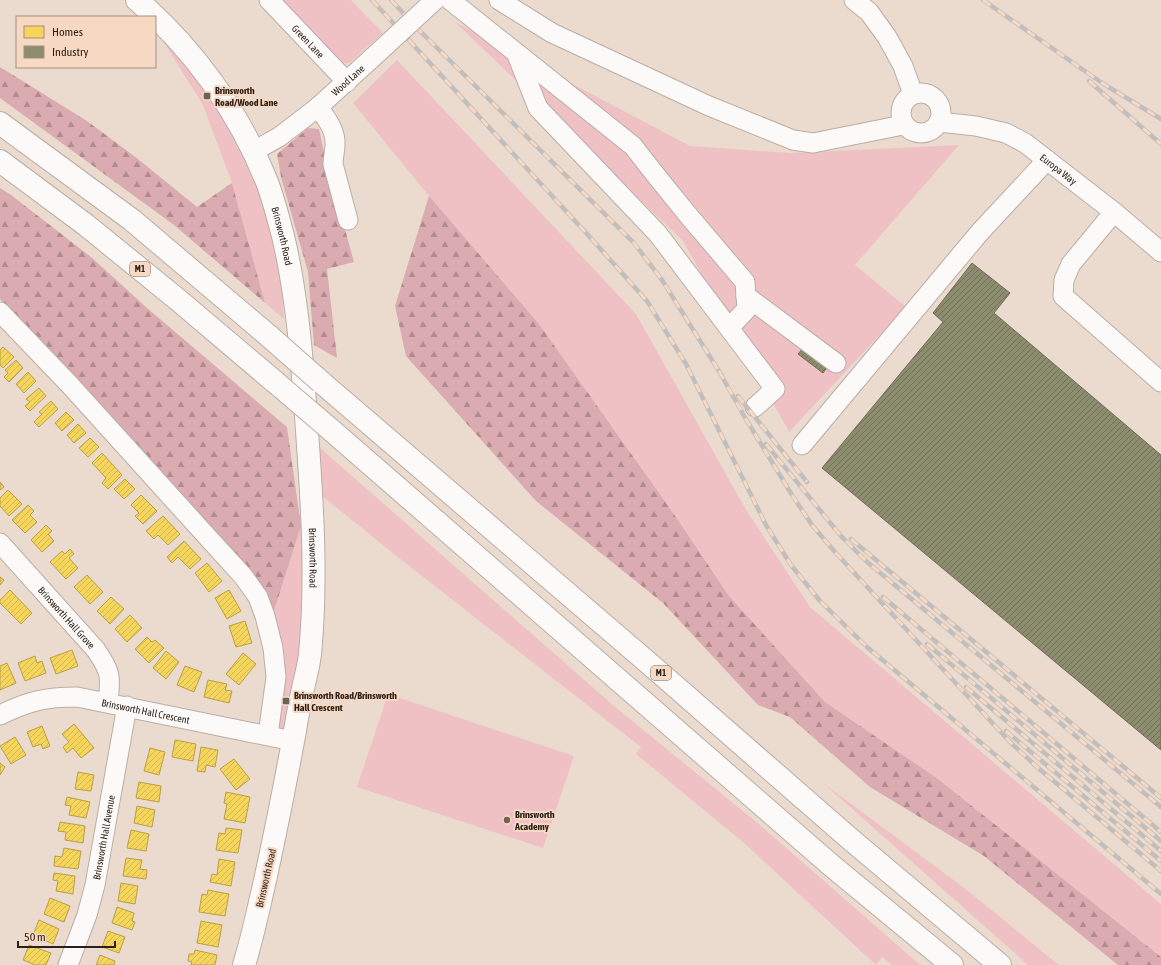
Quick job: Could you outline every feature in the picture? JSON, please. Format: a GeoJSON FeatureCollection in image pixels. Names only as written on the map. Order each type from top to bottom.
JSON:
{"type":"FeatureCollection","features":[{"type":"Feature","properties":{"kind":"main road","name":"Brinsworth Road"},"geometry":{"type":"LineString","coordinates":[[137,0],[156,16]]}},
{"type":"Feature","properties":{"kind":"main road","name":"Brinsworth Road"},"geometry":{"type":"LineString","coordinates":[[156,16],[194,58],[213,83],[235,117],[254,151],[278,216],[292,279],[300,335],[310,470],[314,551],[310,657],[299,704],[279,818],[251,941],[244,965]]}},
{"type":"Feature","properties":{"kind":"main road","name":"M1"},"geometry":{"type":"LineString","coordinates":[[0,123],[132,220],[652,666],[849,838],[1000,965]]}},
{"type":"Feature","properties":{"kind":"main road","name":"M1"},"geometry":{"type":"LineString","coordinates":[[0,161],[86,225],[177,299],[330,429],[832,866],[952,965]]}},
{"type":"Feature","properties":{"kind":"street","name":"Green Lane"},"geometry":{"type":"LineString","coordinates":[[269,0],[347,82]]}},
{"type":"Feature","properties":{"kind":"street","name":"Wood Lane"},"geometry":{"type":"LineString","coordinates":[[254,151],[279,136],[318,107],[435,0]]}},
{"type":"Feature","properties":{"kind":"street"},"geometry":{"type":"LineString","coordinates":[[450,0],[633,146],[678,203],[745,282],[747,309],[729,328]]}},
{"type":"Feature","properties":{"kind":"street"},"geometry":{"type":"LineString","coordinates":[[500,0],[552,33],[709,106],[793,140],[813,143],[904,125]]}},
{"type":"Feature","properties":{"kind":"street"},"geometry":{"type":"LineString","coordinates":[[854,0],[869,12],[887,37],[903,66],[913,94]]}},
{"type":"Feature","properties":{"kind":"street"},"geometry":{"type":"LineString","coordinates":[[516,54],[538,108],[658,234],[775,389],[755,407]]}},
{"type":"Feature","properties":{"kind":"street"},"geometry":{"type":"LineString","coordinates":[[920,93],[928,94],[934,98],[939,105],[941,112],[939,122],[935,128],[928,133],[921,134],[908,130],[904,125],[901,118],[901,108],[904,102],[913,94],[920,93]]}},
{"type":"Feature","properties":{"kind":"street"},"geometry":{"type":"LineString","coordinates":[[318,107],[328,120],[334,133],[335,144],[333,164],[348,220]]}},
{"type":"Feature","properties":{"kind":"street","name":"Europa Way"},"geometry":{"type":"LineString","coordinates":[[939,122],[976,126],[1006,133],[1025,143],[1114,212],[1161,252]]}},
{"type":"Feature","properties":{"kind":"street"},"geometry":{"type":"LineString","coordinates":[[802,445],[980,232],[1046,160]]}},
{"type":"Feature","properties":{"kind":"street"},"geometry":{"type":"LineString","coordinates":[[1114,212],[1071,264],[1064,280],[1063,296],[1161,382]]}},
{"type":"Feature","properties":{"kind":"street"},"geometry":{"type":"LineString","coordinates":[[746,296],[836,363]]}},
{"type":"Feature","properties":{"kind":"street"},"geometry":{"type":"LineString","coordinates":[[0,312],[69,384],[243,576],[258,597],[265,616],[273,648],[276,677],[268,735]]}},
{"type":"Feature","properties":{"kind":"street","name":"Brinsworth Hall Grove"},"geometry":{"type":"LineString","coordinates":[[0,543],[96,650],[105,663],[109,673],[110,682],[108,702]]}},
{"type":"Feature","properties":{"kind":"street","name":"Brinsworth Hall Crescent"},"geometry":{"type":"LineString","coordinates":[[0,715],[26,703],[37,700],[58,697],[77,697],[108,702],[293,741]]}},
{"type":"Feature","properties":{"kind":"street","name":"Brinsworth Hall Avenue"},"geometry":{"type":"LineString","coordinates":[[68,965],[87,915],[95,885],[127,706]]}},
{"type":"Feature","properties":{"kind":"shaded area"},"geometry":{"type":"Polygon","coordinates":[[[281,0],[351,0],[383,33],[349,63],[343,63],[281,0]]]}},
{"type":"Feature","properties":{"kind":"shaded area"},"geometry":{"type":"Polygon","coordinates":[[[455,22],[690,146],[791,153],[959,145],[855,265],[906,307],[789,432],[683,241],[455,22]]]}},
{"type":"Feature","properties":{"kind":"shaded area"},"geometry":{"type":"Polygon","coordinates":[[[156,27],[236,128],[260,186],[281,276],[284,319],[265,303],[232,183],[203,105],[156,30],[156,27]]]}},
{"type":"Feature","properties":{"kind":"shaded area"},"geometry":{"type":"Polygon","coordinates":[[[397,60],[636,314],[745,508],[810,607],[1161,904],[1161,957],[938,779],[825,702],[729,596],[676,517],[539,324],[429,196],[353,103],[397,60]]]}},
{"type":"Feature","properties":{"kind":"shaded area"},"geometry":{"type":"Polygon","coordinates":[[[319,447],[614,706],[760,825],[920,965],[892,965],[882,957],[876,965],[744,843],[636,754],[641,747],[322,496],[319,447]]]}},
{"type":"Feature","properties":{"kind":"shaded area"},"geometry":{"type":"Polygon","coordinates":[[[301,526],[306,568],[302,632],[295,691],[288,727],[283,730],[277,728],[273,614],[301,526]]]}},
{"type":"Feature","properties":{"kind":"shaded area"},"geometry":{"type":"Polygon","coordinates":[[[388,694],[574,756],[543,848],[357,787],[388,694]]]}},
{"type":"Feature","properties":{"kind":"shaded area"},"geometry":{"type":"Polygon","coordinates":[[[823,783],[967,890],[1059,965],[1028,965],[823,783]]]}},
{"type":"Feature","properties":{"kind":"green space"},"geometry":{"type":"Polygon","coordinates":[[[0,67],[87,121],[138,159],[197,207],[232,183],[265,303],[174,225],[0,98],[0,67]]]}},
{"type":"Feature","properties":{"kind":"green space"},"geometry":{"type":"Polygon","coordinates":[[[308,128],[319,129],[325,157],[354,262],[327,269],[337,358],[314,345],[308,272],[281,177],[277,154],[308,128]]]}},
{"type":"Feature","properties":{"kind":"green space"},"geometry":{"type":"Polygon","coordinates":[[[0,188],[91,257],[147,308],[287,427],[301,526],[273,614],[131,442],[0,299],[0,188]]]}},
{"type":"Feature","properties":{"kind":"green space"},"geometry":{"type":"Polygon","coordinates":[[[429,196],[539,324],[676,517],[729,596],[825,702],[938,779],[1161,957],[1161,965],[1118,965],[984,856],[870,787],[790,717],[758,705],[663,603],[536,501],[406,356],[395,306],[429,196]]]}},
{"type":"Feature","properties":{"kind":"building: Homes"},"geometry":{"type":"Polygon","coordinates":[[[3,347],[14,357],[3,368],[0,365],[0,350],[3,347]]]}},
{"type":"Feature","properties":{"kind":"building: Homes"},"geometry":{"type":"Polygon","coordinates":[[[16,360],[23,368],[9,382],[4,377],[8,373],[5,370],[16,360]]]}},
{"type":"Feature","properties":{"kind":"building: Homes"},"geometry":{"type":"Polygon","coordinates":[[[28,372],[36,381],[24,393],[16,384],[28,372]]]}},
{"type":"Feature","properties":{"kind":"building: Homes"},"geometry":{"type":"Polygon","coordinates":[[[39,388],[46,396],[30,411],[25,406],[30,402],[26,399],[39,388]]]}},
{"type":"Feature","properties":{"kind":"building: Homes"},"geometry":{"type":"Polygon","coordinates":[[[51,401],[58,409],[39,427],[34,422],[42,414],[39,412],[51,401]]]}},
{"type":"Feature","properties":{"kind":"building: Homes"},"geometry":{"type":"Polygon","coordinates":[[[66,412],[74,420],[62,431],[55,423],[66,412]]]}},
{"type":"Feature","properties":{"kind":"building: Homes"},"geometry":{"type":"Polygon","coordinates":[[[78,424],[86,433],[74,443],[67,435],[78,424]]]}},
{"type":"Feature","properties":{"kind":"building: Homes"},"geometry":{"type":"Polygon","coordinates":[[[90,438],[99,447],[88,457],[79,448],[90,438]]]}},
{"type":"Feature","properties":{"kind":"building: Homes"},"geometry":{"type":"Polygon","coordinates":[[[102,453],[122,475],[108,489],[102,483],[106,478],[92,463],[102,453]]]}},
{"type":"Feature","properties":{"kind":"building: Homes"},"geometry":{"type":"Polygon","coordinates":[[[125,479],[135,489],[124,499],[114,489],[125,479]]]}},
{"type":"Feature","properties":{"kind":"building: Homes"},"geometry":{"type":"Polygon","coordinates":[[[0,482],[4,487],[0,490],[0,482]]]}},
{"type":"Feature","properties":{"kind":"building: Homes"},"geometry":{"type":"Polygon","coordinates":[[[8,490],[22,504],[9,516],[0,506],[0,498],[8,490]]]}},
{"type":"Feature","properties":{"kind":"building: Homes"},"geometry":{"type":"Polygon","coordinates":[[[141,495],[157,511],[143,524],[135,516],[139,513],[131,505],[141,495]]]}},
{"type":"Feature","properties":{"kind":"building: Homes"},"geometry":{"type":"Polygon","coordinates":[[[28,505],[34,511],[30,515],[37,522],[25,533],[12,520],[28,505]]]}},
{"type":"Feature","properties":{"kind":"building: Homes"},"geometry":{"type":"Polygon","coordinates":[[[163,516],[180,534],[168,545],[158,535],[154,539],[146,531],[163,516]]]}},
{"type":"Feature","properties":{"kind":"building: Homes"},"geometry":{"type":"Polygon","coordinates":[[[46,525],[52,531],[48,534],[54,541],[42,552],[31,540],[46,525]]]}},
{"type":"Feature","properties":{"kind":"building: Homes"},"geometry":{"type":"Polygon","coordinates":[[[184,541],[201,559],[190,569],[178,557],[172,563],[167,557],[184,541]]]}},
{"type":"Feature","properties":{"kind":"building: Homes"},"geometry":{"type":"Polygon","coordinates":[[[70,549],[74,554],[69,558],[78,568],[66,579],[50,562],[62,551],[65,554],[70,549]]]}},
{"type":"Feature","properties":{"kind":"building: Homes"},"geometry":{"type":"Polygon","coordinates":[[[207,563],[222,581],[209,592],[195,573],[207,563]]]}},
{"type":"Feature","properties":{"kind":"building: Homes"},"geometry":{"type":"Polygon","coordinates":[[[87,575],[103,592],[90,604],[74,587],[87,575]]]}},
{"type":"Feature","properties":{"kind":"building: Homes"},"geometry":{"type":"Polygon","coordinates":[[[0,577],[4,580],[0,585],[0,577]]]}},
{"type":"Feature","properties":{"kind":"building: Homes"},"geometry":{"type":"Polygon","coordinates":[[[10,590],[32,613],[21,624],[0,603],[0,600],[10,590]]]}},
{"type":"Feature","properties":{"kind":"building: Homes"},"geometry":{"type":"Polygon","coordinates":[[[229,590],[241,611],[227,619],[215,598],[229,590]]]}},
{"type":"Feature","properties":{"kind":"building: Homes"},"geometry":{"type":"Polygon","coordinates":[[[111,597],[124,609],[110,624],[97,611],[111,597]]]}},
{"type":"Feature","properties":{"kind":"building: Homes"},"geometry":{"type":"Polygon","coordinates":[[[130,615],[142,628],[127,642],[115,629],[130,615]]]}},
{"type":"Feature","properties":{"kind":"building: Homes"},"geometry":{"type":"Polygon","coordinates":[[[245,621],[252,643],[236,647],[229,626],[245,621]]]}},
{"type":"Feature","properties":{"kind":"building: Homes"},"geometry":{"type":"Polygon","coordinates":[[[147,637],[152,642],[155,640],[164,648],[149,663],[135,649],[147,637]]]}},
{"type":"Feature","properties":{"kind":"building: Homes"},"geometry":{"type":"Polygon","coordinates":[[[72,650],[78,666],[56,674],[50,658],[72,650]]]}},
{"type":"Feature","properties":{"kind":"building: Homes"},"geometry":{"type":"Polygon","coordinates":[[[166,651],[179,662],[166,679],[153,668],[166,651]]]}},
{"type":"Feature","properties":{"kind":"building: Homes"},"geometry":{"type":"Polygon","coordinates":[[[243,653],[256,664],[239,685],[226,674],[243,653]]]}},
{"type":"Feature","properties":{"kind":"building: Homes"},"geometry":{"type":"Polygon","coordinates":[[[35,656],[37,663],[42,661],[46,673],[25,681],[18,663],[35,656]]]}},
{"type":"Feature","properties":{"kind":"building: Homes"},"geometry":{"type":"Polygon","coordinates":[[[7,663],[16,683],[0,690],[0,666],[7,663]]]}},
{"type":"Feature","properties":{"kind":"building: Homes"},"geometry":{"type":"Polygon","coordinates":[[[185,666],[202,672],[194,692],[177,685],[185,666]]]}},
{"type":"Feature","properties":{"kind":"building: Homes"},"geometry":{"type":"Polygon","coordinates":[[[208,680],[227,684],[225,690],[232,691],[229,703],[204,697],[208,680]]]}},
{"type":"Feature","properties":{"kind":"building: Homes"},"geometry":{"type":"Polygon","coordinates":[[[74,724],[94,748],[81,758],[73,748],[67,753],[63,747],[69,742],[62,734],[74,724]]]}},
{"type":"Feature","properties":{"kind":"building: Homes"},"geometry":{"type":"Polygon","coordinates":[[[42,726],[50,746],[43,749],[41,744],[33,747],[27,732],[42,726]]]}},
{"type":"Feature","properties":{"kind":"building: Homes"},"geometry":{"type":"Polygon","coordinates":[[[15,737],[26,755],[11,764],[0,746],[15,737]]]}},
{"type":"Feature","properties":{"kind":"building: Homes"},"geometry":{"type":"Polygon","coordinates":[[[175,740],[196,744],[193,761],[172,757],[175,740]]]}},
{"type":"Feature","properties":{"kind":"building: Homes"},"geometry":{"type":"Polygon","coordinates":[[[201,747],[218,750],[215,767],[206,765],[205,772],[197,771],[201,747]]]}},
{"type":"Feature","properties":{"kind":"building: Homes"},"geometry":{"type":"Polygon","coordinates":[[[150,748],[165,752],[159,775],[144,771],[150,748]]]}},
{"type":"Feature","properties":{"kind":"building: Homes"},"geometry":{"type":"Polygon","coordinates":[[[234,759],[250,779],[236,790],[220,769],[234,759]]]}},
{"type":"Feature","properties":{"kind":"building: Homes"},"geometry":{"type":"Polygon","coordinates":[[[0,763],[5,767],[0,775],[0,763]]]}},
{"type":"Feature","properties":{"kind":"building: Homes"},"geometry":{"type":"Polygon","coordinates":[[[78,772],[94,775],[91,791],[75,789],[78,772]]]}},
{"type":"Feature","properties":{"kind":"building: Homes"},"geometry":{"type":"Polygon","coordinates":[[[139,782],[161,786],[159,802],[136,798],[139,782]]]}},
{"type":"Feature","properties":{"kind":"building: Homes"},"geometry":{"type":"Polygon","coordinates":[[[226,792],[250,797],[245,823],[224,819],[227,804],[224,803],[226,792]]]}},
{"type":"Feature","properties":{"kind":"building: Homes"},"geometry":{"type":"Polygon","coordinates":[[[67,797],[90,802],[86,818],[69,815],[71,806],[65,805],[67,797]]]}},
{"type":"Feature","properties":{"kind":"building: Homes"},"geometry":{"type":"Polygon","coordinates":[[[137,806],[155,810],[152,827],[134,823],[137,806]]]}},
{"type":"Feature","properties":{"kind":"building: Homes"},"geometry":{"type":"Polygon","coordinates":[[[60,822],[85,826],[83,843],[65,840],[66,832],[58,831],[60,822]]]}},
{"type":"Feature","properties":{"kind":"building: Homes"},"geometry":{"type":"Polygon","coordinates":[[[226,828],[242,830],[238,853],[216,850],[219,833],[225,834],[226,828]]]}},
{"type":"Feature","properties":{"kind":"building: Homes"},"geometry":{"type":"Polygon","coordinates":[[[131,830],[149,834],[146,851],[127,848],[131,830]]]}},
{"type":"Feature","properties":{"kind":"building: Homes"},"geometry":{"type":"Polygon","coordinates":[[[64,848],[81,851],[78,869],[54,866],[55,856],[62,857],[64,848]]]}},
{"type":"Feature","properties":{"kind":"building: Homes"},"geometry":{"type":"Polygon","coordinates":[[[126,858],[142,860],[140,869],[147,870],[146,879],[123,876],[126,858]]]}},
{"type":"Feature","properties":{"kind":"building: Homes"},"geometry":{"type":"Polygon","coordinates":[[[219,859],[235,862],[231,886],[210,882],[212,874],[217,875],[219,859]]]}},
{"type":"Feature","properties":{"kind":"building: Homes"},"geometry":{"type":"Polygon","coordinates":[[[54,873],[75,876],[73,894],[56,891],[58,881],[53,880],[54,873]]]}},
{"type":"Feature","properties":{"kind":"building: Homes"},"geometry":{"type":"Polygon","coordinates":[[[121,883],[138,886],[135,904],[118,901],[121,883]]]}},
{"type":"Feature","properties":{"kind":"building: Homes"},"geometry":{"type":"Polygon","coordinates":[[[208,890],[229,894],[225,916],[199,912],[202,894],[207,895],[208,890]]]}},
{"type":"Feature","properties":{"kind":"building: Homes"},"geometry":{"type":"Polygon","coordinates":[[[50,898],[70,906],[64,922],[44,914],[50,898]]]}},
{"type":"Feature","properties":{"kind":"building: Homes"},"geometry":{"type":"Polygon","coordinates":[[[117,907],[134,913],[132,921],[135,922],[132,930],[112,923],[117,907]]]}},
{"type":"Feature","properties":{"kind":"building: Homes"},"geometry":{"type":"Polygon","coordinates":[[[39,920],[59,929],[53,944],[33,935],[39,920]]]}},
{"type":"Feature","properties":{"kind":"building: Homes"},"geometry":{"type":"Polygon","coordinates":[[[201,921],[222,925],[218,947],[197,943],[201,921]]]}},
{"type":"Feature","properties":{"kind":"building: Homes"},"geometry":{"type":"Polygon","coordinates":[[[108,931],[125,937],[119,953],[102,947],[108,931]]]}},
{"type":"Feature","properties":{"kind":"building: Homes"},"geometry":{"type":"Polygon","coordinates":[[[29,945],[51,953],[46,965],[35,965],[23,960],[29,945]]]}},
{"type":"Feature","properties":{"kind":"building: Homes"},"geometry":{"type":"Polygon","coordinates":[[[195,950],[217,955],[215,965],[191,965],[192,962],[188,961],[189,954],[194,954],[195,950]]]}},
{"type":"Feature","properties":{"kind":"building: Homes"},"geometry":{"type":"Polygon","coordinates":[[[100,955],[115,961],[114,965],[96,965],[100,955]]]}},
{"type":"Feature","properties":{"kind":"building: Industry"},"geometry":{"type":"Polygon","coordinates":[[[972,263],[1010,293],[994,313],[1161,455],[1161,750],[822,468],[943,322],[933,313],[972,263]]]}},
{"type":"Feature","properties":{"kind":"building: Industry"},"geometry":{"type":"Polygon","coordinates":[[[804,347],[828,366],[823,373],[798,354],[804,347]]]}},
{"type":"Feature","properties":{"kind":"railway"},"geometry":{"type":"LineString","coordinates":[[372,0],[647,301],[686,364],[766,525],[791,565],[820,601],[867,647],[1161,894]]}},
{"type":"Feature","properties":{"kind":"railway"},"geometry":{"type":"LineString","coordinates":[[391,0],[419,30],[634,243],[662,280],[722,376]]}},
{"type":"Feature","properties":{"kind":"railway"},"geometry":{"type":"LineString","coordinates":[[983,0],[1102,83],[1161,119]]}},
{"type":"Feature","properties":{"kind":"railway"},"geometry":{"type":"LineString","coordinates":[[1089,81],[1161,144]]}},
{"type":"Feature","properties":{"kind":"railway"},"geometry":{"type":"LineString","coordinates":[[719,371],[744,416],[792,495],[812,525],[835,552],[1009,741],[1037,767],[1161,871]]}},
{"type":"Feature","properties":{"kind":"railway"},"geometry":{"type":"LineString","coordinates":[[738,396],[807,482]]}},
{"type":"Feature","properties":{"kind":"railway"},"geometry":{"type":"LineString","coordinates":[[766,444],[841,536],[866,561],[1161,807]]}},
{"type":"Feature","properties":{"kind":"railway"},"geometry":{"type":"LineString","coordinates":[[851,539],[1161,798]]}},
{"type":"Feature","properties":{"kind":"railway"},"geometry":{"type":"LineString","coordinates":[[883,597],[1161,832]]}},
{"type":"Feature","properties":{"kind":"railway"},"geometry":{"type":"LineString","coordinates":[[927,644],[1161,841]]}},
{"type":"Feature","properties":{"kind":"railway"},"geometry":{"type":"LineString","coordinates":[[966,687],[1161,851]]}},
{"type":"Feature","properties":{"kind":"railway"},"geometry":{"type":"LineString","coordinates":[[1006,731],[1161,861]]}},
{"type":"Feature","properties":{"kind":"place","name":"Brinsworth Road/Wood Lane"},"geometry":{"type":"Point","coordinates":[207,96]}},
{"type":"Feature","properties":{"kind":"place","name":"Brinsworth Road/Brinsworth Hall Crescent"},"geometry":{"type":"Point","coordinates":[286,701]}},
{"type":"Feature","properties":{"kind":"place","name":"Brinsworth Academy"},"geometry":{"type":"Point","coordinates":[507,820]}}]}
